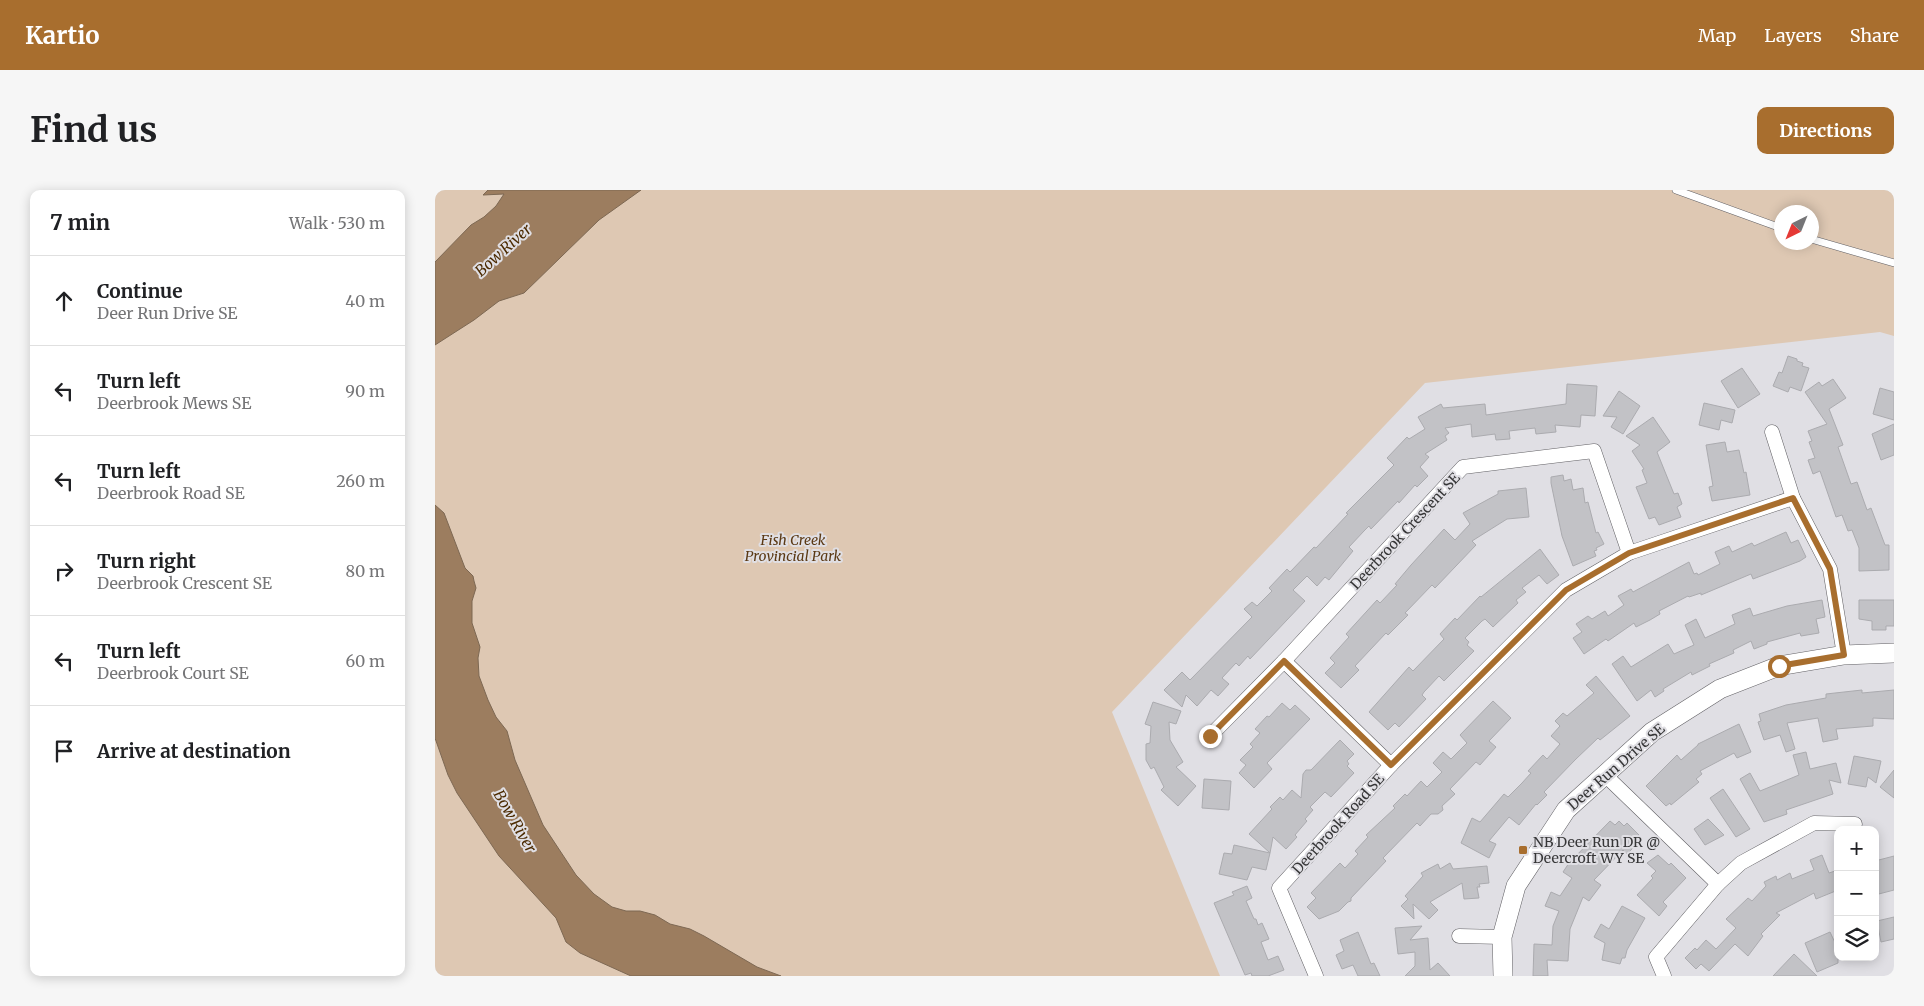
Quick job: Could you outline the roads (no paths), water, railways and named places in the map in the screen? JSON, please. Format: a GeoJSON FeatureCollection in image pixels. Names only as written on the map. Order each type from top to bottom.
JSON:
{"type":"FeatureCollection","features":[{"type":"Feature","properties":{"kind":"street"},"geometry":{"type":"LineString","coordinates":[[1772,432],[1793,498],[1830,569],[1844,655]]}},
{"type":"Feature","properties":{"kind":"street","name":"Deerbrook Crescent SE"},"geometry":{"type":"LineString","coordinates":[[1284,661],[1463,467],[1594,451],[1629,553]]}},
{"type":"Feature","properties":{"kind":"street","name":"Deerbrook Road SE"},"geometry":{"type":"LineString","coordinates":[[1316,976],[1279,888],[1391,765],[1566,590],[1629,553],[1793,498]]}},
{"type":"Feature","properties":{"kind":"street","name":"Deer Run Drive SE"},"geometry":{"type":"LineString","coordinates":[[1503,976],[1502,937],[1516,886],[1566,810],[1652,732],[1719,690],[1779,666],[1844,655],[1894,653]]}},
{"type":"Feature","properties":{"kind":"street"},"geometry":{"type":"LineString","coordinates":[[1210,736],[1284,661],[1391,765]]}},
{"type":"Feature","properties":{"kind":"street"},"geometry":{"type":"LineString","coordinates":[[1605,774],[1718,884]]}},
{"type":"Feature","properties":{"kind":"street"},"geometry":{"type":"LineString","coordinates":[[1664,976],[1656,957],[1718,884],[1741,863],[1814,823],[1855,824]]}},
{"type":"Feature","properties":{"kind":"street"},"geometry":{"type":"LineString","coordinates":[[1459,936],[1502,937]]}},
{"type":"Feature","properties":{"kind":"lane"},"geometry":{"type":"LineString","coordinates":[[1676,190],[1774,225]]}},
{"type":"Feature","properties":{"kind":"lane"},"geometry":{"type":"LineString","coordinates":[[1819,240],[1894,263]]}},
{"type":"Feature","properties":{"kind":"water","name":"Bow River"},"geometry":{"type":"Polygon","coordinates":[[[488,190],[641,190],[599,220],[524,293],[499,301],[435,345],[435,262],[471,225],[496,206],[504,194],[483,195],[488,190]]]}},
{"type":"Feature","properties":{"kind":"water","name":"Bow River"},"geometry":{"type":"Polygon","coordinates":[[[435,505],[444,513],[465,568],[473,576],[476,588],[472,601],[472,623],[480,647],[478,658],[479,676],[488,700],[496,717],[507,731],[515,760],[543,825],[576,875],[594,894],[612,907],[655,915],[670,924],[690,929],[757,967],[781,976],[631,976],[580,953],[566,942],[556,918],[499,856],[457,793],[448,775],[435,738],[435,505]]]}},
{"type":"Feature","properties":{"kind":"place","name":"NB Deer Run DR @ Deercroft WY SE"},"geometry":{"type":"Point","coordinates":[1523,850]}},
{"type":"Feature","properties":{"kind":"park label","name":"Fish Creek Provincial Park"},"geometry":{"type":"Point","coordinates":[793,548]}}]}
